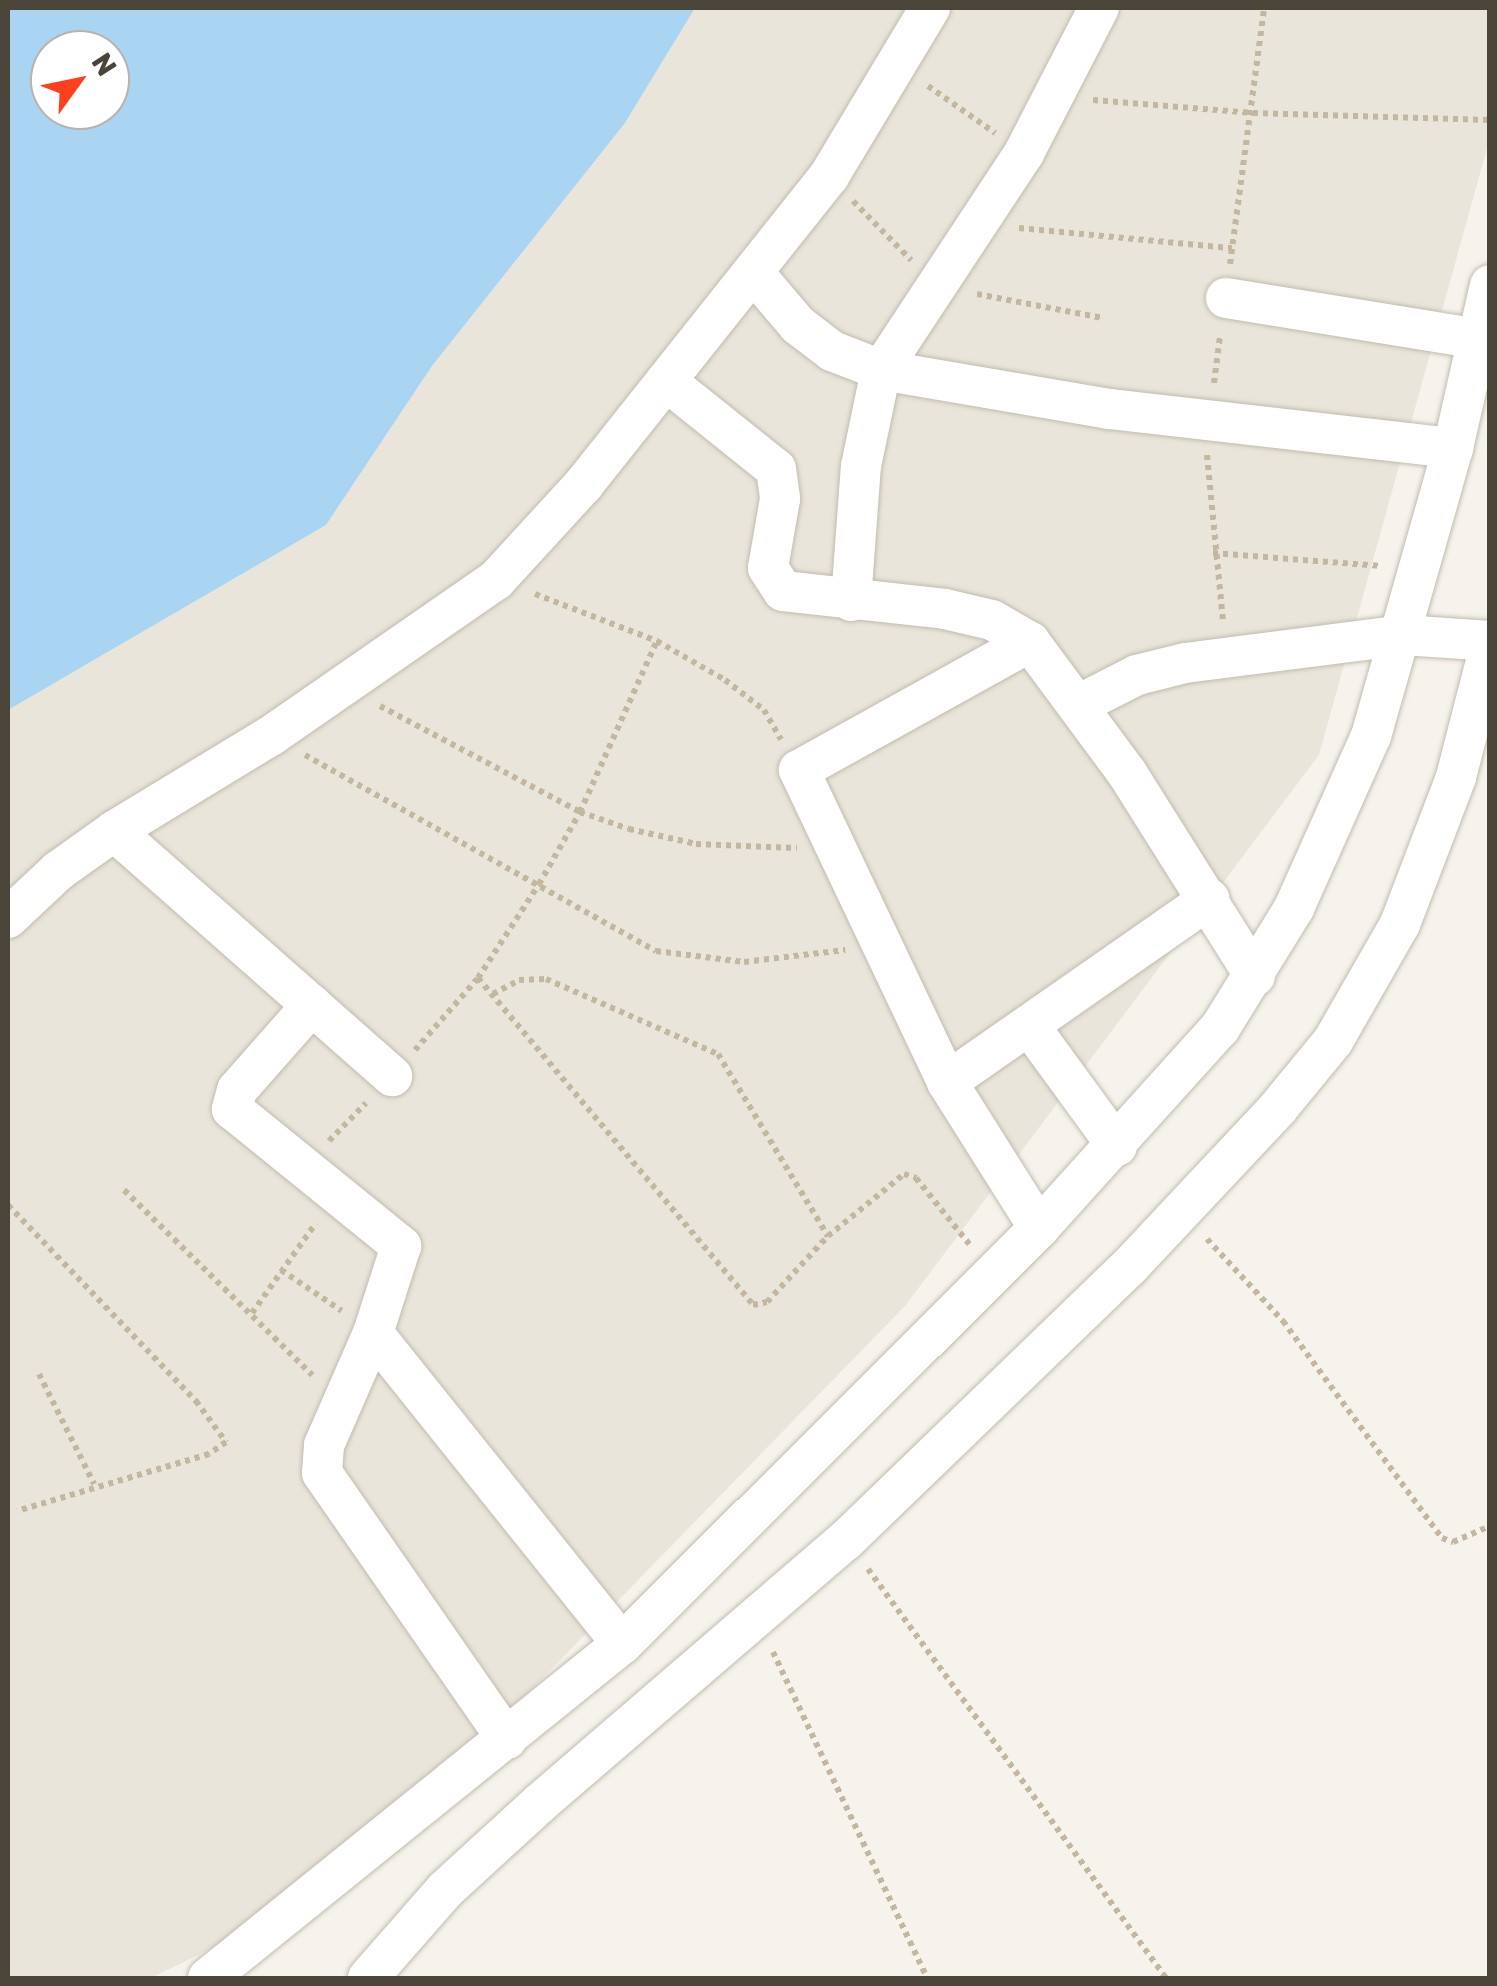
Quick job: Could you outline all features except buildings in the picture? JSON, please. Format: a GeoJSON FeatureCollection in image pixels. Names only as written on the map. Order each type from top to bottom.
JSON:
{"type":"FeatureCollection","features":[{"type":"Feature","properties":{"kind":"street"},"geometry":{"type":"LineString","coordinates":[[8,918],[114,830],[272,735],[496,580],[666,382],[829,176],[930,8]]}},
{"type":"Feature","properties":{"kind":"street"},"geometry":{"type":"LineString","coordinates":[[851,601],[861,466],[881,370],[1024,154],[1099,8]]}},
{"type":"Feature","properties":{"kind":"street"},"geometry":{"type":"LineString","coordinates":[[753,272],[798,325],[832,350],[881,370],[1208,421],[1453,448]]}},
{"type":"Feature","properties":{"kind":"street"},"geometry":{"type":"LineString","coordinates":[[208,1978],[622,1644],[1118,1146],[1256,976],[1354,780],[1412,635],[1420,569],[1453,448],[1490,284]]}},
{"type":"Feature","properties":{"kind":"street"},"geometry":{"type":"LineString","coordinates":[[1226,298],[1478,339]]}},
{"type":"Feature","properties":{"kind":"street"},"geometry":{"type":"LineString","coordinates":[[666,382],[776,469],[780,499],[768,568],[778,588],[791,596],[946,609],[992,620],[1030,642],[1080,704],[1256,976]]}},
{"type":"Feature","properties":{"kind":"street"},"geometry":{"type":"LineString","coordinates":[[368,1978],[445,1890],[846,1540],[1180,1215],[1333,1041],[1373,981],[1428,861],[1483,642],[1412,635],[1228,657],[1137,675],[1080,704]]}},
{"type":"Feature","properties":{"kind":"street"},"geometry":{"type":"LineString","coordinates":[[1030,642],[799,770],[886,945],[947,1082],[1039,1228]]}},
{"type":"Feature","properties":{"kind":"street"},"geometry":{"type":"LineString","coordinates":[[114,830],[392,1076]]}},
{"type":"Feature","properties":{"kind":"street"},"geometry":{"type":"LineString","coordinates":[[947,1082],[1032,1028],[1209,899]]}},
{"type":"Feature","properties":{"kind":"street"},"geometry":{"type":"LineString","coordinates":[[312,1005],[232,1103],[237,1116],[402,1246],[373,1333],[320,1458],[328,1486],[507,1739]]}},
{"type":"Feature","properties":{"kind":"street"},"geometry":{"type":"LineString","coordinates":[[1032,1028],[1118,1146]]}},
{"type":"Feature","properties":{"kind":"street"},"geometry":{"type":"LineString","coordinates":[[373,1333],[622,1644]]}},
{"type":"Feature","properties":{"kind":"path"},"geometry":{"type":"LineString","coordinates":[[979,224],[1232,248],[1264,8]]}},
{"type":"Feature","properties":{"kind":"path"},"geometry":{"type":"LineString","coordinates":[[898,65],[1024,154]]}},
{"type":"Feature","properties":{"kind":"path"},"geometry":{"type":"LineString","coordinates":[[1056,96],[1253,113],[1490,120]]}},
{"type":"Feature","properties":{"kind":"path"},"geometry":{"type":"LineString","coordinates":[[829,176],[936,286],[1103,318]]}},
{"type":"Feature","properties":{"kind":"path"},"geometry":{"type":"LineString","coordinates":[[1226,298],[1208,421],[1213,553],[1228,657]]}},
{"type":"Feature","properties":{"kind":"path"},"geometry":{"type":"LineString","coordinates":[[1213,553],[1420,569]]}},
{"type":"Feature","properties":{"kind":"path"},"geometry":{"type":"LineString","coordinates":[[496,580],[657,642],[764,710],[799,770]]}},
{"type":"Feature","properties":{"kind":"path"},"geometry":{"type":"LineString","coordinates":[[304,1167],[392,1076],[478,978],[580,812],[657,642]]}},
{"type":"Feature","properties":{"kind":"path"},"geometry":{"type":"LineString","coordinates":[[344,687],[580,812],[696,844],[840,850]]}},
{"type":"Feature","properties":{"kind":"path"},"geometry":{"type":"LineString","coordinates":[[272,735],[386,806],[539,884],[606,928],[670,954],[744,962],[886,945]]}},
{"type":"Feature","properties":{"kind":"path"},"geometry":{"type":"LineString","coordinates":[[478,978],[753,1305],[779,1290],[828,1236],[896,1178],[910,1174],[994,1273]]}},
{"type":"Feature","properties":{"kind":"path"},"geometry":{"type":"LineString","coordinates":[[492,994],[519,980],[546,978],[718,1054],[828,1236]]}},
{"type":"Feature","properties":{"kind":"path"},"geometry":{"type":"LineString","coordinates":[[124,1190],[252,1312],[341,1404]]}},
{"type":"Feature","properties":{"kind":"path"},"geometry":{"type":"LineString","coordinates":[[252,1312],[339,1195]]}},
{"type":"Feature","properties":{"kind":"path"},"geometry":{"type":"LineString","coordinates":[[8,1205],[225,1436],[210,1454],[94,1484],[17,1511]]}},
{"type":"Feature","properties":{"kind":"path"},"geometry":{"type":"LineString","coordinates":[[1180,1215],[1248,1278],[1442,1538],[1453,1542],[1490,1526]]}},
{"type":"Feature","properties":{"kind":"path"},"geometry":{"type":"LineString","coordinates":[[281,1270],[373,1333]]}},
{"type":"Feature","properties":{"kind":"path"},"geometry":{"type":"LineString","coordinates":[[39,1374],[94,1484]]}},
{"type":"Feature","properties":{"kind":"path"},"geometry":{"type":"LineString","coordinates":[[846,1540],[1166,1978]]}},
{"type":"Feature","properties":{"kind":"path"},"geometry":{"type":"LineString","coordinates":[[756,1620],[927,1978]]}},
{"type":"Feature","properties":{"kind":"shaded area"},"geometry":{"type":"Polygon","coordinates":[[[695,8],[1489,8],[1489,141],[1319,755],[905,1306],[341,1885],[151,1978],[8,1978],[8,710],[326,525],[432,366],[625,123],[695,8]]]}},
{"type":"Feature","properties":{"kind":"water"},"geometry":{"type":"Polygon","coordinates":[[[8,8],[695,8],[625,123],[432,366],[326,525],[8,710],[8,8]]]}}]}
